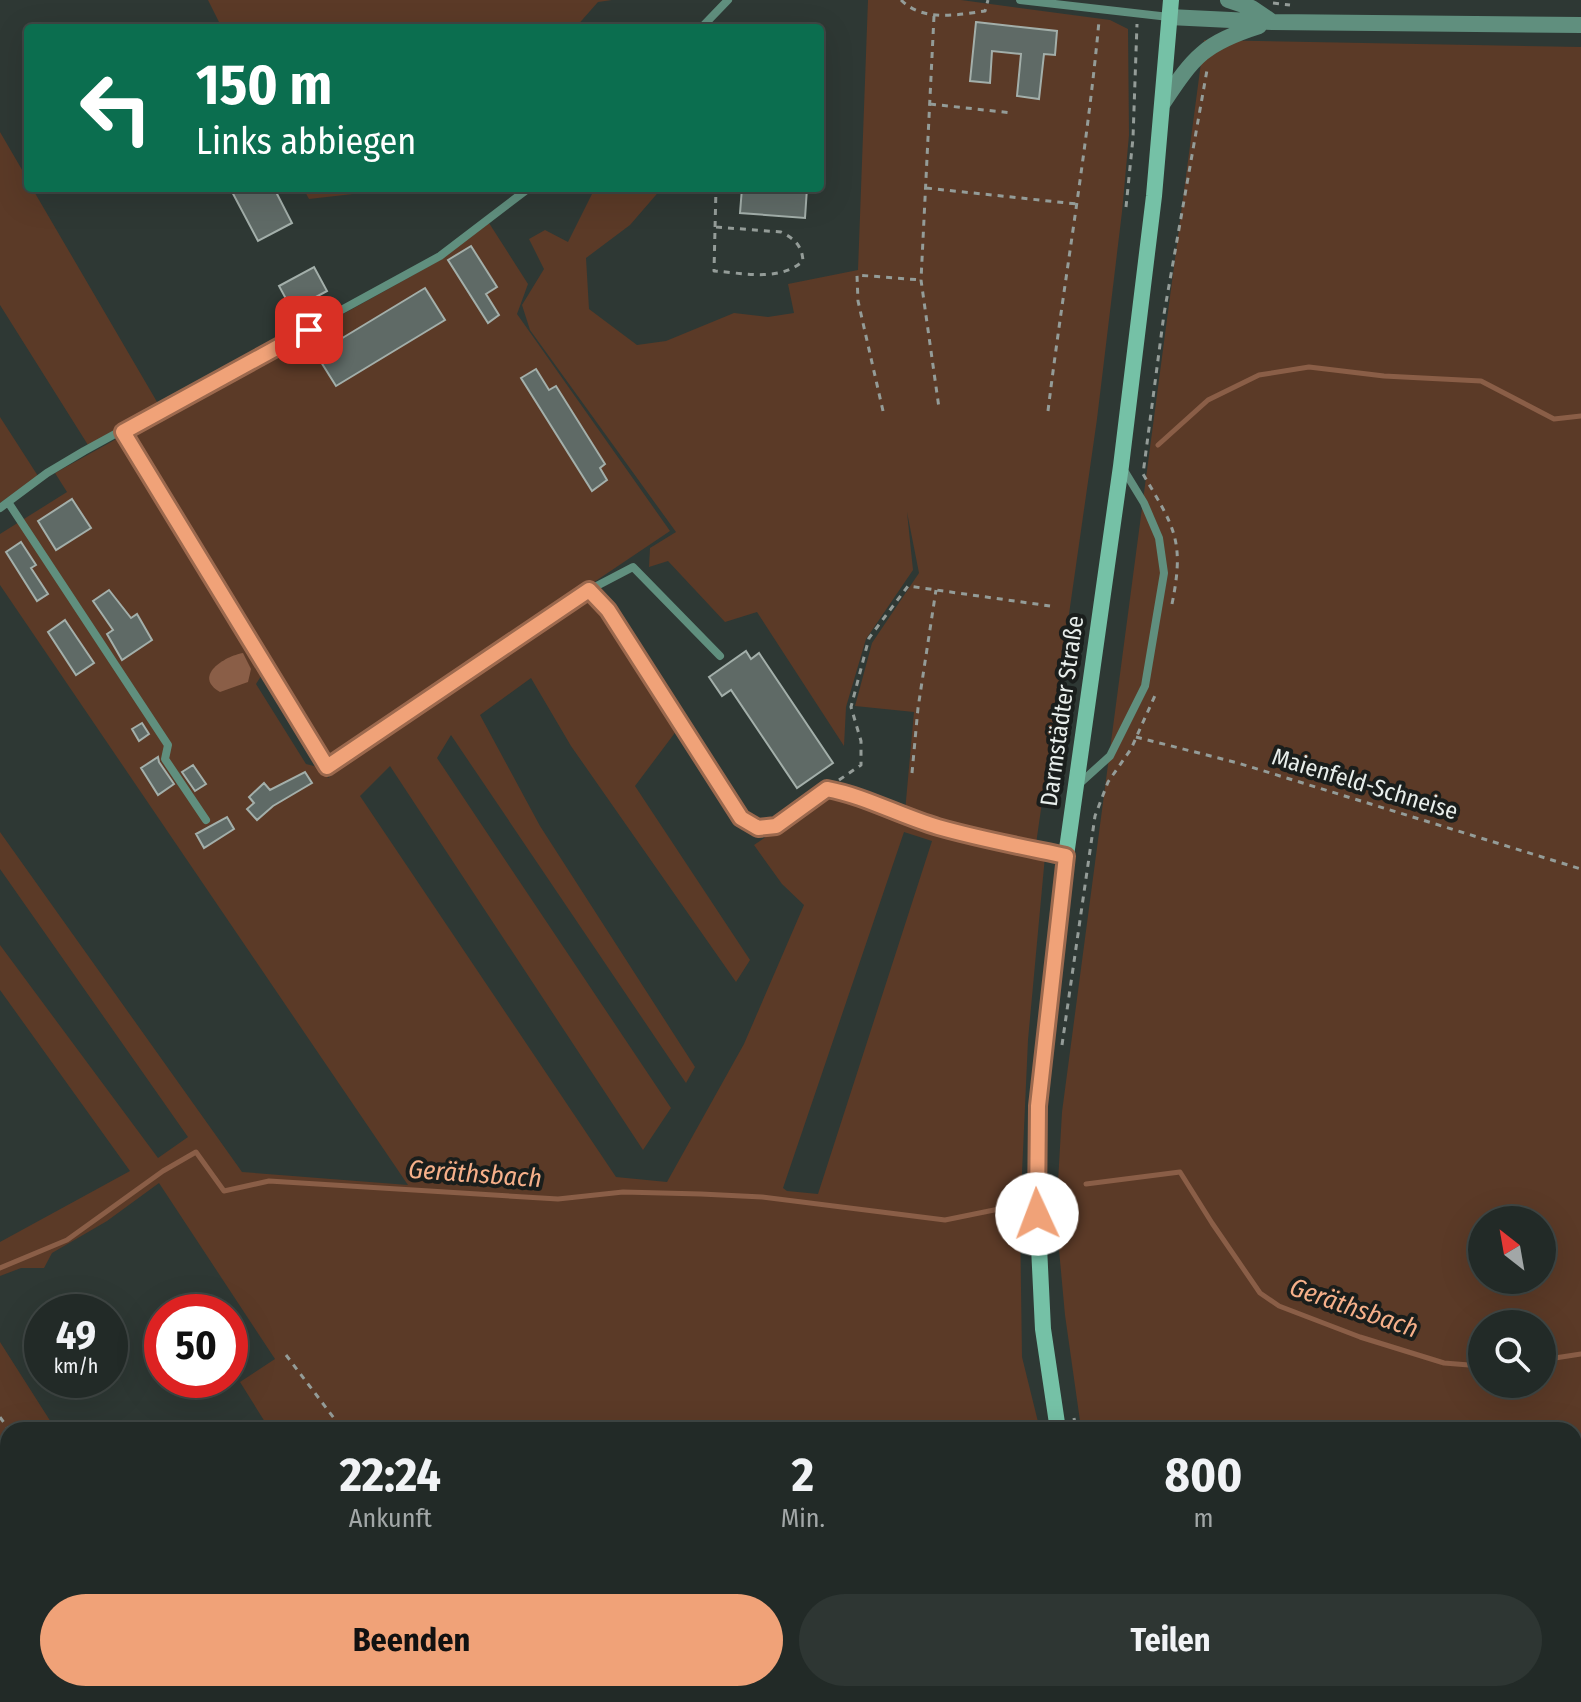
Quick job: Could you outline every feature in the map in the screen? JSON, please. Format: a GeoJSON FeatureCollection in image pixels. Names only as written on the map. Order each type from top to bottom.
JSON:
{"type":"FeatureCollection","features":[{"type":"Feature","properties":{"kind":"main road","name":"Darmstädter Straße"},"geometry":{"type":"LineString","coordinates":[[1057,1422],[1043,1329],[1036,1185],[1038,1106],[1066,856],[1121,466],[1163,103],[1170,9]]}},
{"type":"Feature","properties":{"kind":"street"},"geometry":{"type":"LineString","coordinates":[[1228,0],[1252,8],[1272,22]]}},
{"type":"Feature","properties":{"kind":"street"},"geometry":{"type":"LineString","coordinates":[[1170,9],[1272,22],[1581,25]]}},
{"type":"Feature","properties":{"kind":"street"},"geometry":{"type":"LineString","coordinates":[[1163,103],[1200,53],[1214,43],[1272,22]]}},
{"type":"Feature","properties":{"kind":"lane"},"geometry":{"type":"LineString","coordinates":[[705,24],[728,0]]}},
{"type":"Feature","properties":{"kind":"lane"},"geometry":{"type":"LineString","coordinates":[[1020,0],[1137,13],[1170,9]]}},
{"type":"Feature","properties":{"kind":"lane"},"geometry":{"type":"LineString","coordinates":[[0,508],[47,473],[440,256],[524,192]]}},
{"type":"Feature","properties":{"kind":"lane"},"geometry":{"type":"LineString","coordinates":[[123,432],[327,767],[589,590],[633,567],[720,656]]}},
{"type":"Feature","properties":{"kind":"lane"},"geometry":{"type":"LineString","coordinates":[[1076,787],[1110,756],[1145,686],[1164,573],[1159,538],[1144,503],[1121,466]]}},
{"type":"Feature","properties":{"kind":"lane"},"geometry":{"type":"LineString","coordinates":[[8,502],[168,745],[165,759],[206,820]]}},
{"type":"Feature","properties":{"kind":"lane"},"geometry":{"type":"LineString","coordinates":[[589,590],[608,610],[741,818],[758,828],[776,826],[827,789],[851,794],[899,815],[941,828],[1066,856]]}},
{"type":"Feature","properties":{"kind":"path"},"geometry":{"type":"LineString","coordinates":[[901,0],[907,7],[934,16],[985,11],[988,0]]}},
{"type":"Feature","properties":{"kind":"path"},"geometry":{"type":"LineString","coordinates":[[1048,411],[1064,275],[1078,204],[1100,9]]}},
{"type":"Feature","properties":{"kind":"path"},"geometry":{"type":"LineString","coordinates":[[1126,207],[1133,138],[1137,13]]}},
{"type":"Feature","properties":{"kind":"path"},"geometry":{"type":"LineString","coordinates":[[934,16],[921,280],[939,408]]}},
{"type":"Feature","properties":{"kind":"path"},"geometry":{"type":"LineString","coordinates":[[1170,617],[1178,577],[1176,536],[1161,501],[1143,474],[1164,314],[1207,78],[1206,59],[1200,53]]}},
{"type":"Feature","properties":{"kind":"path"},"geometry":{"type":"LineString","coordinates":[[930,104],[1012,113]]}},
{"type":"Feature","properties":{"kind":"path"},"geometry":{"type":"LineString","coordinates":[[926,188],[1078,204]]}},
{"type":"Feature","properties":{"kind":"path"},"geometry":{"type":"LineString","coordinates":[[716,192],[714,271],[783,273],[803,261],[802,248],[781,232],[716,227]]}},
{"type":"Feature","properties":{"kind":"path"},"geometry":{"type":"LineString","coordinates":[[883,411],[858,301],[857,275],[921,280]]}},
{"type":"Feature","properties":{"kind":"path"},"geometry":{"type":"LineString","coordinates":[[827,789],[861,765],[861,741],[851,707],[869,638],[908,586],[1050,606]]}},
{"type":"Feature","properties":{"kind":"path"},"geometry":{"type":"LineString","coordinates":[[912,773],[918,708],[936,590]]}},
{"type":"Feature","properties":{"kind":"path"},"geometry":{"type":"LineString","coordinates":[[1062,1050],[1095,816],[1108,782],[1137,738],[1156,697],[1158,684]]}},
{"type":"Feature","properties":{"kind":"path","name":"Maienfeld-Schneise"},"geometry":{"type":"LineString","coordinates":[[1137,738],[1238,763],[1581,869]]}},
{"type":"Feature","properties":{"kind":"path"},"geometry":{"type":"LineString","coordinates":[[286,1355],[337,1422]]}},
{"type":"Feature","properties":{"kind":"path"},"geometry":{"type":"LineString","coordinates":[[1073,1415],[1074,1422]]}},
{"type":"Feature","properties":{"kind":"shaded area"},"geometry":{"type":"Polygon","coordinates":[[[208,0],[612,0],[598,2],[579,24],[220,24],[208,0]]]}},
{"type":"Feature","properties":{"kind":"shaded area"},"geometry":{"type":"Polygon","coordinates":[[[868,0],[961,0],[1110,20],[1128,29],[1129,135],[1122,212],[1097,419],[1036,844],[905,812],[914,712],[855,706],[872,643],[919,573],[907,512],[913,570],[866,639],[846,707],[844,746],[757,612],[725,622],[668,561],[649,567],[650,548],[676,532],[530,330],[522,305],[544,269],[529,239],[545,230],[568,242],[593,192],[659,192],[630,225],[586,258],[589,309],[637,345],[666,341],[734,313],[768,317],[794,313],[788,284],[858,270],[868,0]]]}},
{"type":"Feature","properties":{"kind":"shaded area"},"geometry":{"type":"Polygon","coordinates":[[[1204,40],[1581,47],[1581,1422],[1080,1422],[1065,1315],[1056,1217],[1062,1112],[1204,40]]]}},
{"type":"Feature","properties":{"kind":"shaded area"},"geometry":{"type":"Polygon","coordinates":[[[0,132],[24,173],[24,192],[34,192],[160,407],[88,445],[0,305],[0,132]]]}},
{"type":"Feature","properties":{"kind":"shaded area"},"geometry":{"type":"Polygon","coordinates":[[[305,192],[371,192],[309,199],[305,192]]]}},
{"type":"Feature","properties":{"kind":"shaded area"},"geometry":{"type":"Polygon","coordinates":[[[489,223],[528,284],[517,314],[670,531],[328,761],[130,433],[442,259],[489,223]]]}},
{"type":"Feature","properties":{"kind":"shaded area"},"geometry":{"type":"Polygon","coordinates":[[[0,417],[38,476],[0,503],[0,417]]]}},
{"type":"Feature","properties":{"kind":"shaded area"},"geometry":{"type":"Polygon","coordinates":[[[120,437],[263,673],[256,684],[306,764],[322,768],[328,778],[566,611],[586,602],[599,611],[677,730],[635,786],[750,960],[736,982],[571,746],[531,678],[480,715],[540,826],[695,1067],[686,1083],[451,735],[437,758],[671,1108],[643,1150],[390,766],[360,796],[616,1177],[667,1182],[744,1044],[804,905],[782,884],[754,845],[830,793],[850,796],[934,830],[1045,856],[1028,1040],[1020,1217],[1022,1357],[1038,1422],[265,1422],[248,1395],[248,1377],[275,1359],[248,1318],[248,1294],[232,1294],[159,1183],[107,1221],[52,1253],[44,1268],[21,1268],[0,1276],[0,1242],[130,1171],[0,990],[0,945],[158,1158],[188,1137],[0,869],[0,832],[242,1172],[408,1185],[0,585],[0,534],[67,492],[55,473],[120,437]],[[904,832],[783,1188],[818,1194],[932,841],[904,832]]]}},
{"type":"Feature","properties":{"kind":"shaded area"},"geometry":{"type":"Polygon","coordinates":[[[243,653],[251,669],[248,682],[220,692],[212,686],[209,680],[214,668],[220,662],[243,653]]]}},
{"type":"Feature","properties":{"kind":"shaded area"},"geometry":{"type":"Polygon","coordinates":[[[0,1342],[24,1380],[24,1398],[36,1398],[51,1422],[0,1422],[0,1342]]]}},
{"type":"Feature","properties":{"kind":"building"},"geometry":{"type":"Polygon","coordinates":[[[976,22],[1057,31],[1055,55],[1044,54],[1039,99],[1017,96],[1021,54],[992,51],[990,83],[970,81],[976,22]]]}},
{"type":"Feature","properties":{"kind":"building"},"geometry":{"type":"Polygon","coordinates":[[[232,192],[276,192],[292,223],[258,241],[232,192]]]}},
{"type":"Feature","properties":{"kind":"building"},"geometry":{"type":"Polygon","coordinates":[[[742,192],[807,192],[805,218],[740,213],[742,192]]]}},
{"type":"Feature","properties":{"kind":"building"},"geometry":{"type":"Polygon","coordinates":[[[471,246],[497,287],[486,294],[499,315],[488,323],[448,260],[471,246]]]}},
{"type":"Feature","properties":{"kind":"building"},"geometry":{"type":"Polygon","coordinates":[[[314,267],[327,291],[292,310],[279,286],[314,267]]]}},
{"type":"Feature","properties":{"kind":"building"},"geometry":{"type":"Polygon","coordinates":[[[425,288],[445,320],[336,386],[316,354],[425,288]]]}},
{"type":"Feature","properties":{"kind":"building"},"geometry":{"type":"Polygon","coordinates":[[[536,369],[549,390],[556,386],[605,464],[600,468],[607,480],[592,491],[521,378],[536,369]]]}},
{"type":"Feature","properties":{"kind":"building"},"geometry":{"type":"Polygon","coordinates":[[[72,499],[91,528],[56,550],[38,521],[72,499]]]}},
{"type":"Feature","properties":{"kind":"building"},"geometry":{"type":"Polygon","coordinates":[[[21,542],[36,565],[31,568],[48,594],[37,601],[6,552],[21,542]]]}},
{"type":"Feature","properties":{"kind":"building"},"geometry":{"type":"Polygon","coordinates":[[[109,590],[131,618],[137,614],[152,640],[122,660],[107,634],[113,630],[93,601],[109,590]]]}},
{"type":"Feature","properties":{"kind":"building"},"geometry":{"type":"Polygon","coordinates":[[[65,620],[94,663],[76,675],[48,632],[65,620]]]}},
{"type":"Feature","properties":{"kind":"building"},"geometry":{"type":"Polygon","coordinates":[[[746,651],[751,659],[759,653],[833,763],[797,788],[731,690],[722,696],[709,677],[746,651]]]}},
{"type":"Feature","properties":{"kind":"building"},"geometry":{"type":"Polygon","coordinates":[[[142,723],[149,734],[139,741],[132,729],[142,723]]]}},
{"type":"Feature","properties":{"kind":"building"},"geometry":{"type":"Polygon","coordinates":[[[158,757],[174,784],[158,795],[141,768],[158,757]]]}},
{"type":"Feature","properties":{"kind":"building"},"geometry":{"type":"Polygon","coordinates":[[[193,765],[206,784],[195,791],[182,772],[193,765]]]}},
{"type":"Feature","properties":{"kind":"building"},"geometry":{"type":"Polygon","coordinates":[[[305,772],[312,783],[273,806],[257,820],[247,809],[254,803],[249,797],[264,783],[270,790],[305,772]]]}},
{"type":"Feature","properties":{"kind":"building"},"geometry":{"type":"Polygon","coordinates":[[[227,817],[234,829],[204,848],[196,834],[227,817]]]}},
{"type":"Feature","properties":{"kind":"waterway"},"geometry":{"type":"LineString","coordinates":[[1158,445],[1208,400],[1259,375],[1309,367],[1384,376],[1481,381],[1554,419],[1581,416]]}},
{"type":"Feature","properties":{"kind":"waterway","name":"Geräthsbach"},"geometry":{"type":"LineString","coordinates":[[0,1268],[67,1240],[163,1171],[196,1152],[224,1191],[269,1181],[558,1199],[623,1192],[701,1194],[762,1197],[945,1220],[999,1209]]}},
{"type":"Feature","properties":{"kind":"waterway","name":"Geräthsbach"},"geometry":{"type":"LineString","coordinates":[[1086,1184],[1180,1172],[1260,1293],[1279,1306],[1360,1337],[1444,1363],[1468,1365]]}},
{"type":"Feature","properties":{"kind":"waterway","name":"Geräthsbach"},"geometry":{"type":"LineString","coordinates":[[1556,1358],[1581,1354]]}},
{"type":"Feature","properties":{"kind":"route"},"geometry":{"type":"LineString","coordinates":[[309,330],[123,432],[327,767],[589,590],[608,610],[741,818],[758,828],[776,826],[827,789],[851,794],[899,815],[941,828],[1066,856],[1038,1106],[1037,1214]]}}]}
